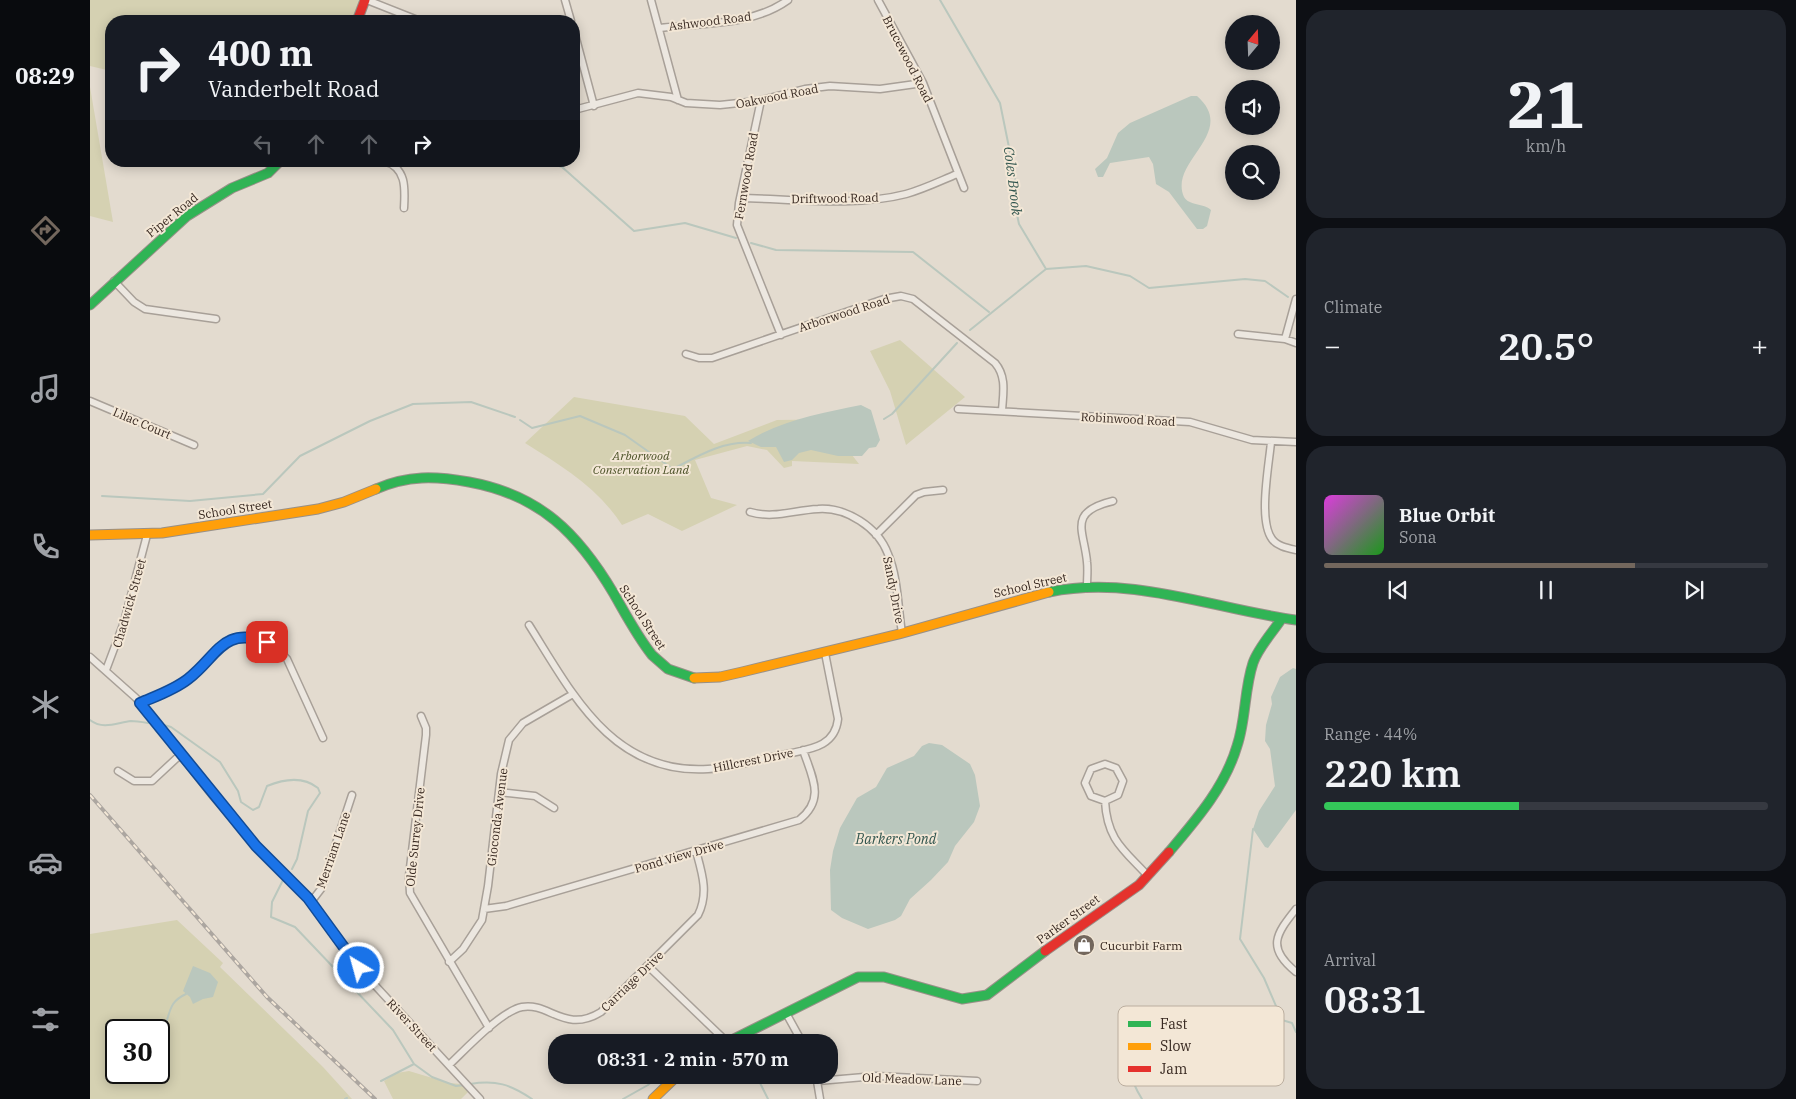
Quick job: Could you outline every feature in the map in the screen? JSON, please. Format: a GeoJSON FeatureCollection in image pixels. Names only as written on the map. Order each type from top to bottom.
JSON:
{"type":"FeatureCollection","features":[{"type":"Feature","properties":{"kind":"street"},"geometry":{"type":"LineString","coordinates":[[360,15],[366,0],[405,15]]}},
{"type":"Feature","properties":{"kind":"street"},"geometry":{"type":"LineString","coordinates":[[565,0],[569,15]]}},
{"type":"Feature","properties":{"kind":"street"},"geometry":{"type":"LineString","coordinates":[[651,0],[678,100]]}},
{"type":"Feature","properties":{"kind":"street","name":"Ashwood Road"},"geometry":{"type":"LineString","coordinates":[[659,28],[742,19],[766,12],[788,0]]}},
{"type":"Feature","properties":{"kind":"street","name":"Brucewood Road"},"geometry":{"type":"LineString","coordinates":[[878,0],[923,83],[964,188]]}},
{"type":"Feature","properties":{"kind":"street"},"geometry":{"type":"LineString","coordinates":[[580,54],[594,106]]}},
{"type":"Feature","properties":{"kind":"street","name":"Oakwood Road"},"geometry":{"type":"LineString","coordinates":[[580,109],[638,94],[655,94],[686,103],[720,105],[761,100],[805,89],[830,86],[880,89],[923,83]]}},
{"type":"Feature","properties":{"kind":"street","name":"Fernwood Road"},"geometry":{"type":"LineString","coordinates":[[761,100],[737,220],[740,236],[781,334]]}},
{"type":"Feature","properties":{"kind":"street","name":"Piper Road"},"geometry":{"type":"LineString","coordinates":[[90,304],[194,211],[232,188],[268,174],[274,167]]}},
{"type":"Feature","properties":{"kind":"street"},"geometry":{"type":"LineString","coordinates":[[395,167],[404,180],[404,208]]}},
{"type":"Feature","properties":{"kind":"street","name":"Driftwood Road"},"geometry":{"type":"LineString","coordinates":[[740,198],[847,200],[887,197],[907,194],[957,174]]}},
{"type":"Feature","properties":{"kind":"street"},"geometry":{"type":"LineString","coordinates":[[114,281],[134,302],[148,310],[216,319]]}},
{"type":"Feature","properties":{"kind":"street","name":"Arborwood Road"},"geometry":{"type":"LineString","coordinates":[[686,354],[699,358],[712,358],[890,297],[901,296],[913,299],[998,367],[1003,380],[1002,411]]}},
{"type":"Feature","properties":{"kind":"street"},"geometry":{"type":"LineString","coordinates":[[1285,339],[1296,299]]}},
{"type":"Feature","properties":{"kind":"street"},"geometry":{"type":"LineString","coordinates":[[1238,334],[1296,342]]}},
{"type":"Feature","properties":{"kind":"street","name":"Lilac Court"},"geometry":{"type":"LineString","coordinates":[[90,401],[194,445]]}},
{"type":"Feature","properties":{"kind":"street","name":"Robinwood Road"},"geometry":{"type":"LineString","coordinates":[[958,409],[1190,422],[1252,440],[1296,442]]}},
{"type":"Feature","properties":{"kind":"street"},"geometry":{"type":"LineString","coordinates":[[1271,442],[1265,511],[1267,526],[1272,540],[1279,545],[1296,550]]}},
{"type":"Feature","properties":{"kind":"street","name":"School Street"},"geometry":{"type":"LineString","coordinates":[[90,534],[147,534],[325,508],[341,504],[393,482],[410,478],[440,476],[513,494],[538,506],[558,519],[590,560],[646,650],[673,672],[690,678],[706,678],[826,653],[978,610],[1060,590],[1087,586],[1118,585],[1142,587],[1232,610],[1296,620]]}},
{"type":"Feature","properties":{"kind":"street"},"geometry":{"type":"LineString","coordinates":[[876,535],[916,495],[943,490]]}},
{"type":"Feature","properties":{"kind":"street"},"geometry":{"type":"LineString","coordinates":[[1087,586],[1087,562],[1080,527],[1086,513],[1092,508],[1112,501]]}},
{"type":"Feature","properties":{"kind":"street","name":"Sandy Drive"},"geometry":{"type":"LineString","coordinates":[[750,512],[762,516],[775,516],[824,508],[838,511],[863,523],[876,535],[889,554],[902,633]]}},
{"type":"Feature","properties":{"kind":"street","name":"Chadwick Street"},"geometry":{"type":"LineString","coordinates":[[106,670],[124,622],[147,534]]}},
{"type":"Feature","properties":{"kind":"street","name":"Parker Street"},"geometry":{"type":"LineString","coordinates":[[744,1034],[848,980],[863,976],[889,978],[962,999],[987,995],[1148,876],[1200,815],[1232,765],[1238,745],[1245,695],[1253,661],[1282,618]]}},
{"type":"Feature","properties":{"kind":"street","name":"Hillcrest Drive"},"geometry":{"type":"LineString","coordinates":[[529,625],[573,694],[595,723],[613,739],[633,752],[664,764],[708,769],[803,750],[828,742],[837,728],[838,714],[826,653]]}},
{"type":"Feature","properties":{"kind":"street"},"geometry":{"type":"LineString","coordinates":[[140,703],[187,681],[229,640],[250,636],[273,644],[287,659],[323,738]]}},
{"type":"Feature","properties":{"kind":"street","name":"River Street"},"geometry":{"type":"LineString","coordinates":[[90,657],[140,703],[180,755],[256,846],[311,902],[359,968],[480,1099]]}},
{"type":"Feature","properties":{"kind":"street","name":"Gioconda Avenue"},"geometry":{"type":"LineString","coordinates":[[449,962],[463,949],[476,930],[484,909],[505,753],[512,735],[530,719],[573,694]]}},
{"type":"Feature","properties":{"kind":"street","name":"Olde Surrey Drive"},"geometry":{"type":"LineString","coordinates":[[421,716],[426,728],[426,735],[409,888],[412,898],[489,1028]]}},
{"type":"Feature","properties":{"kind":"street","name":"Pond View Drive"},"geometry":{"type":"LineString","coordinates":[[484,909],[506,906],[793,823],[804,816],[813,806],[815,794],[814,782],[803,750]]}},
{"type":"Feature","properties":{"kind":"street"},"geometry":{"type":"LineString","coordinates":[[118,771],[134,781],[152,781],[180,755]]}},
{"type":"Feature","properties":{"kind":"street"},"geometry":{"type":"LineString","coordinates":[[1104,764],[1116,768],[1123,781],[1118,795],[1105,801],[1091,796],[1085,783],[1091,769],[1104,764]]}},
{"type":"Feature","properties":{"kind":"street"},"geometry":{"type":"LineString","coordinates":[[499,792],[536,796],[554,808]]}},
{"type":"Feature","properties":{"kind":"street","name":"Merriam Lane"},"geometry":{"type":"LineString","coordinates":[[311,902],[321,889],[352,795]]}},
{"type":"Feature","properties":{"kind":"street"},"geometry":{"type":"LineString","coordinates":[[1105,801],[1107,823],[1111,833],[1148,876]]}},
{"type":"Feature","properties":{"kind":"street","name":"Carriage Drive"},"geometry":{"type":"LineString","coordinates":[[449,1065],[489,1028],[523,1007],[574,1020],[589,1018],[600,1012],[690,924],[701,909],[704,888],[696,851]]}},
{"type":"Feature","properties":{"kind":"street"},"geometry":{"type":"LineString","coordinates":[[1296,909],[1279,931],[1276,944],[1280,956],[1296,972]]}},
{"type":"Feature","properties":{"kind":"street"},"geometry":{"type":"LineString","coordinates":[[648,966],[720,1034]]}},
{"type":"Feature","properties":{"kind":"street"},"geometry":{"type":"LineString","coordinates":[[786,1013],[798,1034]]}},
{"type":"Feature","properties":{"kind":"street","name":"Old Meadow Lane"},"geometry":{"type":"LineString","coordinates":[[838,1077],[876,1076],[977,1081]]}},
{"type":"Feature","properties":{"kind":"street"},"geometry":{"type":"LineString","coordinates":[[653,1099],[669,1084]]}},
{"type":"Feature","properties":{"kind":"street"},"geometry":{"type":"LineString","coordinates":[[818,1084],[820,1099]]}},
{"type":"Feature","properties":{"kind":"green space"},"geometry":{"type":"Polygon","coordinates":[[[90,0],[362,0],[356,15],[105,15],[105,70],[90,66],[90,0]]]}},
{"type":"Feature","properties":{"kind":"green space"},"geometry":{"type":"Polygon","coordinates":[[[90,87],[113,222],[90,216],[90,87]]]}},
{"type":"Feature","properties":{"kind":"green space"},"geometry":{"type":"Polygon","coordinates":[[[900,340],[965,397],[906,445],[890,391],[870,351],[900,340]]]}},
{"type":"Feature","properties":{"kind":"green space","name":"Arborwood Conservation Land"},"geometry":{"type":"Polygon","coordinates":[[[574,397],[685,416],[714,444],[777,420],[852,419],[852,455],[859,464],[792,461],[792,466],[784,468],[767,450],[747,446],[695,460],[711,498],[737,505],[682,531],[648,514],[622,525],[591,489],[566,469],[525,443],[574,397]]]}},
{"type":"Feature","properties":{"kind":"green space"},"geometry":{"type":"Polygon","coordinates":[[[177,920],[223,963],[220,967],[323,1067],[352,1099],[90,1099],[90,934],[177,920]]]}},
{"type":"Feature","properties":{"kind":"green space"},"geometry":{"type":"Polygon","coordinates":[[[409,1071],[449,1083],[461,1084],[468,1092],[461,1099],[393,1099],[384,1081],[397,1073],[409,1071]]]}},
{"type":"Feature","properties":{"kind":"water"},"geometry":{"type":"Polygon","coordinates":[[[1191,96],[1197,96],[1208,109],[1210,122],[1207,135],[1185,171],[1182,184],[1186,200],[1211,210],[1207,226],[1203,229],[1197,229],[1169,192],[1156,184],[1153,164],[1149,157],[1110,163],[1103,177],[1098,177],[1095,169],[1107,158],[1118,133],[1130,123],[1191,96]]]}},
{"type":"Feature","properties":{"kind":"water"},"geometry":{"type":"Polygon","coordinates":[[[861,405],[871,410],[880,440],[876,447],[869,448],[862,456],[838,456],[811,450],[799,453],[792,460],[784,462],[776,447],[761,447],[748,441],[788,422],[861,405]]]}},
{"type":"Feature","properties":{"kind":"water"},"geometry":{"type":"Polygon","coordinates":[[[1293,668],[1296,669],[1296,810],[1268,848],[1265,847],[1253,829],[1259,811],[1275,786],[1270,749],[1265,741],[1266,725],[1272,704],[1271,697],[1280,677],[1293,668]]]}},
{"type":"Feature","properties":{"kind":"water","name":"Barkers Pond"},"geometry":{"type":"Polygon","coordinates":[[[929,743],[942,745],[970,764],[975,775],[980,806],[974,822],[955,846],[948,862],[910,899],[901,916],[895,920],[868,929],[842,918],[831,910],[830,870],[840,828],[857,798],[876,787],[887,768],[914,756],[922,746],[929,743]]]}},
{"type":"Feature","properties":{"kind":"water"},"geometry":{"type":"Polygon","coordinates":[[[193,966],[210,973],[218,982],[213,997],[193,1004],[190,997],[183,991],[193,966]]]}},
{"type":"Feature","properties":{"kind":"waterway","name":"Coles Brook"},"geometry":{"type":"LineString","coordinates":[[940,0],[1000,103],[1015,177],[1014,200],[1019,224],[1046,269],[1086,266],[1130,276],[1149,288],[1245,279],[1265,281],[1288,297]]}},
{"type":"Feature","properties":{"kind":"waterway"},"geometry":{"type":"LineString","coordinates":[[562,167],[634,231],[685,223],[736,238]]}},
{"type":"Feature","properties":{"kind":"waterway"},"geometry":{"type":"LineString","coordinates":[[751,243],[776,250],[913,252],[989,312]]}},
{"type":"Feature","properties":{"kind":"waterway"},"geometry":{"type":"LineString","coordinates":[[970,330],[1046,269]]}},
{"type":"Feature","properties":{"kind":"waterway"},"geometry":{"type":"LineString","coordinates":[[884,419],[892,414],[957,343]]}},
{"type":"Feature","properties":{"kind":"waterway"},"geometry":{"type":"LineString","coordinates":[[102,496],[190,501],[263,494],[300,456],[370,421],[413,404],[471,402],[515,417]]}},
{"type":"Feature","properties":{"kind":"waterway"},"geometry":{"type":"LineString","coordinates":[[520,420],[532,428],[580,416],[625,435],[673,469],[720,447],[730,444],[751,443]]}},
{"type":"Feature","properties":{"kind":"waterway"},"geometry":{"type":"LineString","coordinates":[[90,720],[100,725],[131,721],[148,723]]}},
{"type":"Feature","properties":{"kind":"waterway"},"geometry":{"type":"LineString","coordinates":[[164,725],[171,727],[220,762],[238,791],[241,802],[253,810],[259,807],[267,786],[287,780],[300,780],[318,788],[320,793],[308,811],[297,859],[292,869]]}},
{"type":"Feature","properties":{"kind":"waterway"},"geometry":{"type":"LineString","coordinates":[[1253,829],[1240,939],[1264,978],[1276,1006]]}},
{"type":"Feature","properties":{"kind":"waterway"},"geometry":{"type":"LineString","coordinates":[[283,880],[272,902],[271,917],[295,927],[393,1030],[414,1064],[432,1077],[456,1086],[465,1085]]}},
{"type":"Feature","properties":{"kind":"waterway"},"geometry":{"type":"LineString","coordinates":[[167,1019],[173,1004],[186,994]]}},
{"type":"Feature","properties":{"kind":"waterway"},"geometry":{"type":"LineString","coordinates":[[1284,1021],[1292,1023],[1296,1032]]}},
{"type":"Feature","properties":{"kind":"waterway"},"geometry":{"type":"LineString","coordinates":[[381,1081],[414,1064]]}},
{"type":"Feature","properties":{"kind":"waterway"},"geometry":{"type":"LineString","coordinates":[[470,1084],[502,1084],[532,1099]]}},
{"type":"Feature","properties":{"kind":"waterway"},"geometry":{"type":"LineString","coordinates":[[623,1099],[649,1084]]}},
{"type":"Feature","properties":{"kind":"waterway"},"geometry":{"type":"LineString","coordinates":[[760,1084],[768,1099]]}},
{"type":"Feature","properties":{"kind":"waterway"},"geometry":{"type":"LineString","coordinates":[[1135,1086],[1142,1099]]}},
{"type":"Feature","properties":{"kind":"railway"},"geometry":{"type":"LineString","coordinates":[[90,795],[267,997],[375,1099]]}},
{"type":"Feature","properties":{"kind":"traffic: fast"},"geometry":{"type":"LineString","coordinates":[[90,305],[187,216],[232,188],[268,173],[274,167]]}},
{"type":"Feature","properties":{"kind":"traffic: fast"},"geometry":{"type":"LineString","coordinates":[[376,489],[388,484],[411,479],[445,479],[494,488],[517,496],[537,507],[571,535],[586,553],[652,655],[668,669],[694,678]]}},
{"type":"Feature","properties":{"kind":"traffic: fast"},"geometry":{"type":"LineString","coordinates":[[1049,592],[1081,588],[1143,590],[1296,620]]}},
{"type":"Feature","properties":{"kind":"traffic: fast"},"geometry":{"type":"LineString","coordinates":[[1169,852],[1209,802],[1232,761],[1240,736],[1250,673],[1255,657],[1282,618]]}},
{"type":"Feature","properties":{"kind":"traffic: fast"},"geometry":{"type":"LineString","coordinates":[[744,1034],[858,977],[884,977],[962,999],[987,995],[1045,951]]}},
{"type":"Feature","properties":{"kind":"traffic: slow"},"geometry":{"type":"LineString","coordinates":[[90,535],[162,533],[318,509],[344,502],[376,489]]}},
{"type":"Feature","properties":{"kind":"traffic: slow"},"geometry":{"type":"LineString","coordinates":[[694,678],[720,677],[899,634],[1049,592]]}},
{"type":"Feature","properties":{"kind":"traffic: slow"},"geometry":{"type":"LineString","coordinates":[[653,1099],[669,1084]]}},
{"type":"Feature","properties":{"kind":"traffic: jam"},"geometry":{"type":"LineString","coordinates":[[359,15],[365,0]]}},
{"type":"Feature","properties":{"kind":"traffic: jam"},"geometry":{"type":"LineString","coordinates":[[1045,951],[1139,885],[1169,852]]}},
{"type":"Feature","properties":{"kind":"place","name":"Cucurbit Farm"},"geometry":{"type":"Point","coordinates":[1084,945]}},
{"type":"Feature","properties":{"kind":"route"},"geometry":{"type":"LineString","coordinates":[[267,642],[250,636],[229,640],[187,681],[140,703],[213,796],[256,846],[308,898],[337,937],[349,957],[359,968]]}}]}
